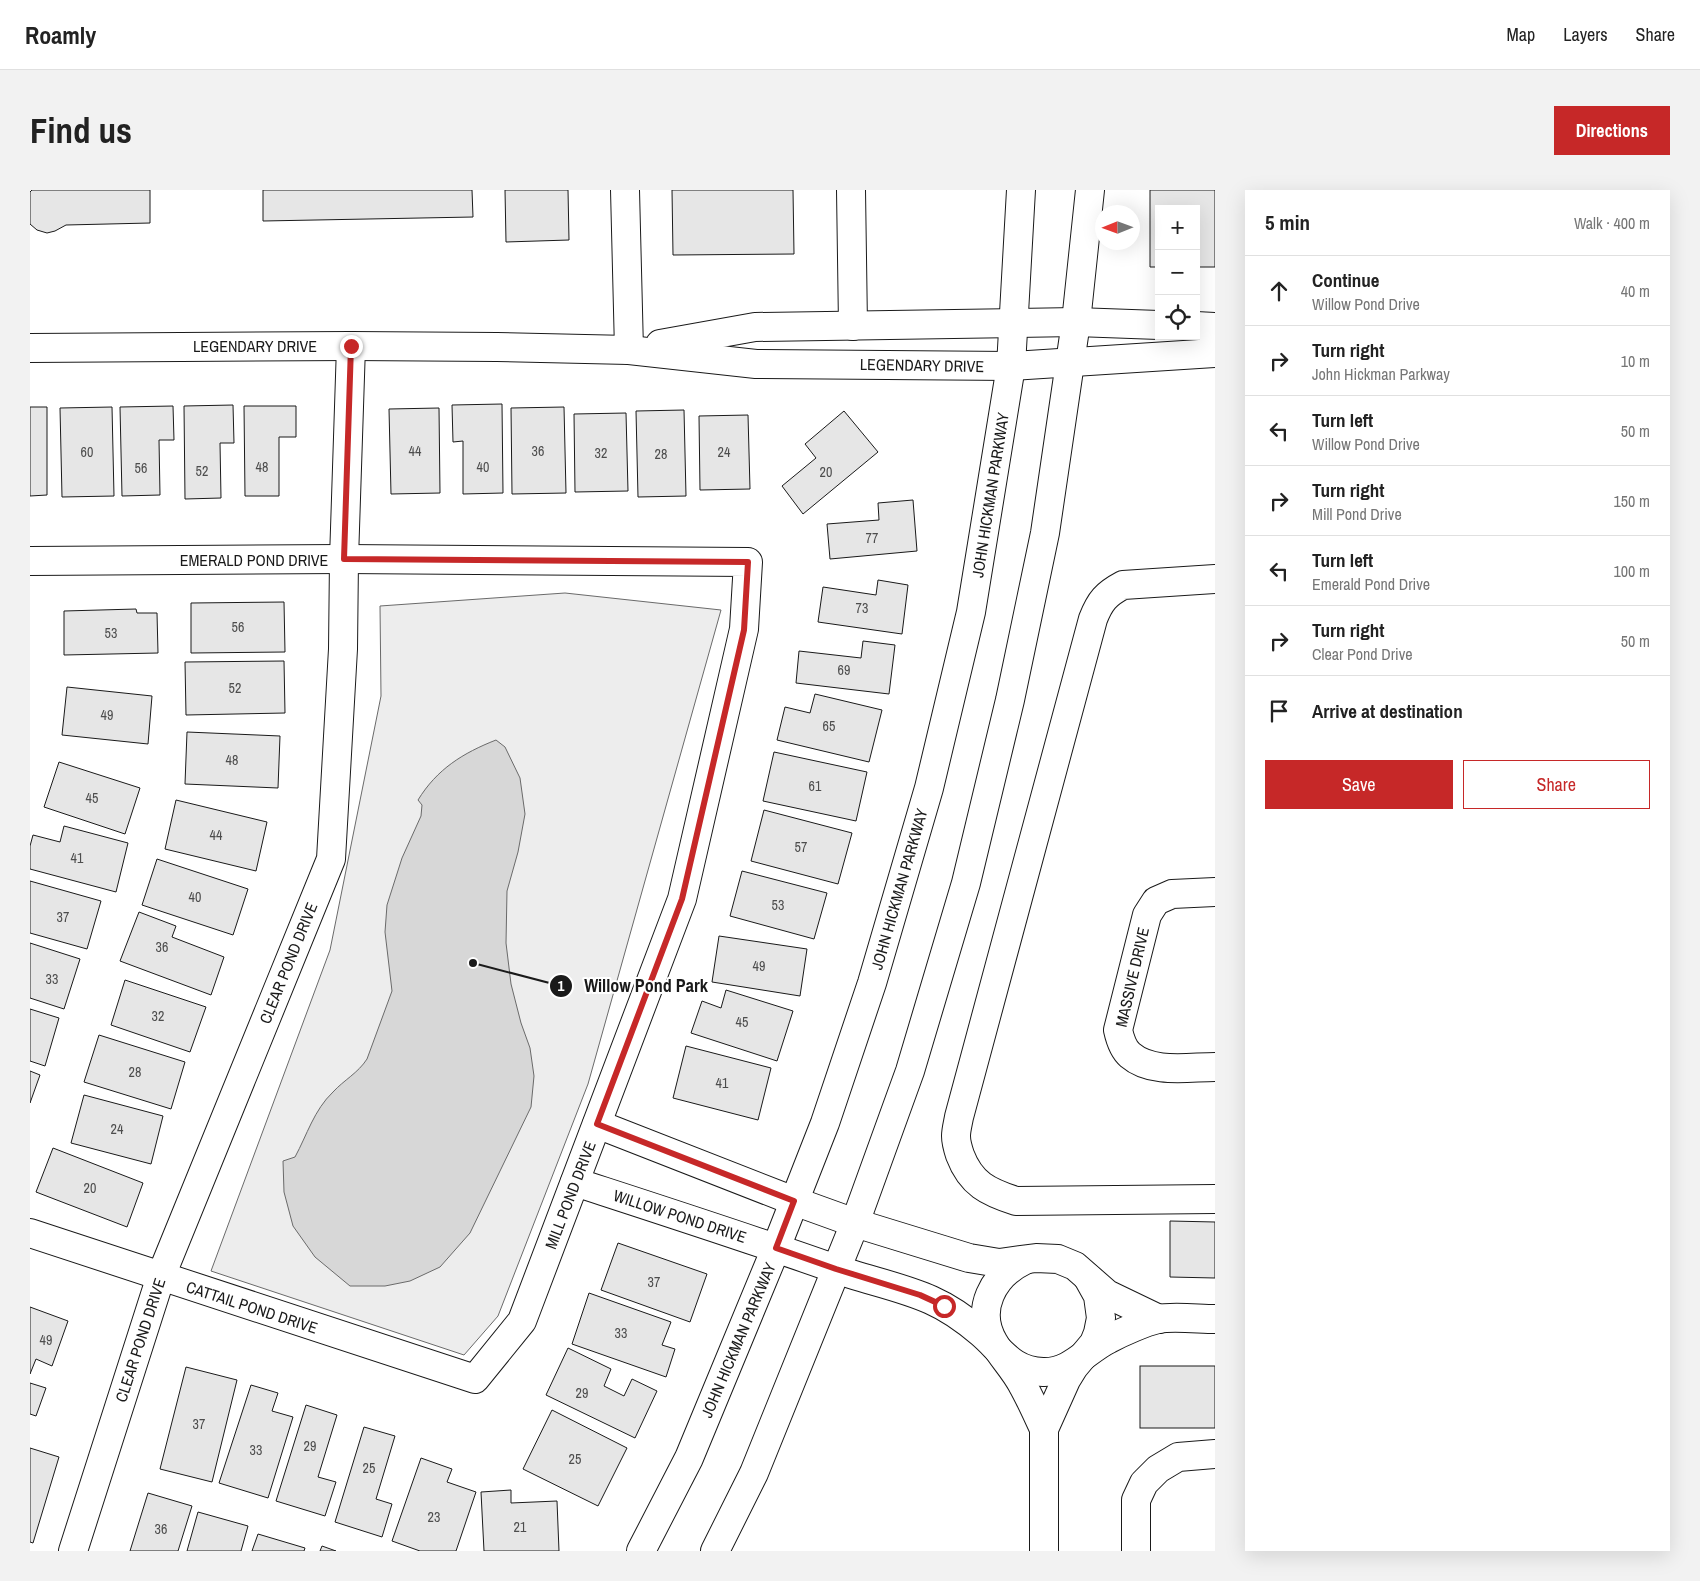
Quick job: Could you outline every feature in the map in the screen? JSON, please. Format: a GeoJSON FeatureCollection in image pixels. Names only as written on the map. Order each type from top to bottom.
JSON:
{"type":"FeatureCollection","features":[{"type":"Feature","properties":{"kind":"street"},"geometry":{"type":"LineString","coordinates":[[625,190],[629,350]]}},
{"type":"Feature","properties":{"kind":"street"},"geometry":{"type":"LineString","coordinates":[[851,190],[853,326]]}},
{"type":"Feature","properties":{"kind":"street","name":"JOHN HICKMAN PARKWAY"},"geometry":{"type":"LineString","coordinates":[[641,1551],[689,1458],[825,1124],[872,983],[929,788],[971,612],[1011,366],[1021,190]]}},
{"type":"Feature","properties":{"kind":"street"},"geometry":{"type":"LineString","coordinates":[[715,1551],[754,1473],[855,1223],[910,1072],[966,883],[1010,700],[1045,532],[1076,322],[1090,190]]}},
{"type":"Feature","properties":{"kind":"street","name":"LEGENDARY DRIVE"},"geometry":{"type":"LineString","coordinates":[[629,350],[755,327],[1076,322],[1155,325]]}},
{"type":"Feature","properties":{"kind":"street"},"geometry":{"type":"LineString","coordinates":[[1200,326],[1215,327]]}},
{"type":"Feature","properties":{"kind":"street","name":"LEGENDARY DRIVE"},"geometry":{"type":"LineString","coordinates":[[30,348],[351,346],[629,350],[756,364],[1011,366],[1215,353]]}},
{"type":"Feature","properties":{"kind":"street","name":"CLEAR POND DRIVE"},"geometry":{"type":"LineString","coordinates":[[73,1551],[160,1276],[331,859],[343,649],[351,346]]}},
{"type":"Feature","properties":{"kind":"street","name":"EMERALD POND DRIVE"},"geometry":{"type":"LineString","coordinates":[[30,561],[344,559],[748,562]]}},
{"type":"Feature","properties":{"kind":"street","name":"MILL POND DRIVE"},"geometry":{"type":"LineString","coordinates":[[475,1380],[522,1321],[682,899],[744,630],[748,562]]}},
{"type":"Feature","properties":{"kind":"street"},"geometry":{"type":"LineString","coordinates":[[1215,579],[1123,585],[1112,590],[1099,603],[1092,619],[962,1107],[956,1138],[964,1165],[975,1181],[994,1194],[1016,1200],[1215,1199]]}},
{"type":"Feature","properties":{"kind":"street","name":"MASSIVE DRIVE"},"geometry":{"type":"LineString","coordinates":[[1215,892],[1172,894],[1156,901],[1147,915],[1118,1030],[1121,1043],[1129,1054],[1142,1063],[1157,1067],[1215,1067]]}},
{"type":"Feature","properties":{"kind":"street","name":"WILLOW POND DRIVE"},"geometry":{"type":"LineString","coordinates":[[597,1124],[855,1223],[984,1261],[1009,1263],[1047,1257],[1058,1259],[1075,1266],[1107,1294],[1159,1319]]}},
{"type":"Feature","properties":{"kind":"street","name":"WILLOW POND DRIVE"},"geometry":{"type":"LineString","coordinates":[[575,1182],[932,1300],[966,1320],[1011,1362],[1021,1368],[1043,1372],[1062,1369],[1072,1365],[1109,1338],[1159,1319],[1215,1319]]}},
{"type":"Feature","properties":{"kind":"street","name":"CATTAIL POND DRIVE"},"geometry":{"type":"LineString","coordinates":[[30,1233],[475,1380]]}},
{"type":"Feature","properties":{"kind":"street"},"geometry":{"type":"LineString","coordinates":[[1028,1260],[1015,1265],[994,1286],[989,1296],[986,1311],[988,1329],[994,1343],[1023,1384],[1044,1429]]}},
{"type":"Feature","properties":{"kind":"street"},"geometry":{"type":"LineString","coordinates":[[1044,1551],[1044,1429],[1066,1380],[1097,1336],[1101,1318],[1098,1296],[1087,1276]]}},
{"type":"Feature","properties":{"kind":"street"},"geometry":{"type":"LineString","coordinates":[[1136,1551],[1136,1500],[1144,1483],[1158,1469],[1178,1457],[1215,1454]]}},
{"type":"Feature","properties":{"kind":"shaded area"},"geometry":{"type":"Polygon","coordinates":[[[565,593],[721,610],[588,1084],[498,1316],[464,1355],[211,1271],[330,950],[381,696],[380,606],[565,593]]]}},
{"type":"Feature","properties":{"kind":"shaded area"},"geometry":{"type":"Polygon","coordinates":[[[496,740],[505,747],[520,778],[525,814],[518,852],[507,891],[506,943],[511,984],[521,1023],[530,1048],[534,1076],[531,1107],[470,1233],[440,1267],[410,1281],[385,1286],[350,1286],[315,1257],[293,1226],[284,1192],[283,1161],[295,1157],[311,1123],[326,1099],[367,1059],[392,991],[385,932],[387,905],[402,858],[421,816],[422,805],[418,800],[434,779],[452,763],[473,750],[496,740]]]}},
{"type":"Feature","properties":{"kind":"building"},"geometry":{"type":"Polygon","coordinates":[[[32,190],[150,190],[150,223],[66,225],[47,233],[37,230],[30,224],[30,192],[32,190]]]}},
{"type":"Feature","properties":{"kind":"building"},"geometry":{"type":"Polygon","coordinates":[[[263,190],[472,190],[473,217],[263,221],[263,190]]]}},
{"type":"Feature","properties":{"kind":"building"},"geometry":{"type":"Polygon","coordinates":[[[505,190],[568,190],[569,240],[506,242],[505,190]]]}},
{"type":"Feature","properties":{"kind":"building"},"geometry":{"type":"Polygon","coordinates":[[[672,190],[793,190],[794,254],[673,255],[672,190]]]}},
{"type":"Feature","properties":{"kind":"building"},"geometry":{"type":"Polygon","coordinates":[[[1150,190],[1215,190],[1215,267],[1200,267],[1200,205],[1155,205],[1155,267],[1150,267],[1150,190]]]}},
{"type":"Feature","properties":{"kind":"building"},"geometry":{"type":"Polygon","coordinates":[[[502,404],[503,493],[463,494],[463,441],[453,442],[452,405],[502,404]]]}},
{"type":"Feature","properties":{"kind":"building"},"geometry":{"type":"Polygon","coordinates":[[[233,405],[234,443],[220,443],[221,498],[185,499],[184,406],[233,405]]]}},
{"type":"Feature","properties":{"kind":"building"},"geometry":{"type":"Polygon","coordinates":[[[173,406],[174,440],[159,440],[160,495],[122,496],[120,407],[173,406]]]}},
{"type":"Feature","properties":{"kind":"building"},"geometry":{"type":"Polygon","coordinates":[[[244,406],[296,406],[296,437],[279,437],[279,496],[245,496],[244,406]]]}},
{"type":"Feature","properties":{"kind":"building"},"geometry":{"type":"Polygon","coordinates":[[[30,407],[47,407],[47,495],[30,496],[30,407]]]}},
{"type":"Feature","properties":{"kind":"building"},"geometry":{"type":"Polygon","coordinates":[[[112,407],[114,496],[62,497],[60,408],[112,407]]]}},
{"type":"Feature","properties":{"kind":"building"},"geometry":{"type":"Polygon","coordinates":[[[564,407],[566,493],[512,494],[511,408],[564,407]]]}},
{"type":"Feature","properties":{"kind":"building"},"geometry":{"type":"Polygon","coordinates":[[[439,408],[440,493],[391,494],[389,409],[439,408]]]}},
{"type":"Feature","properties":{"kind":"building"},"geometry":{"type":"Polygon","coordinates":[[[684,410],[686,496],[638,497],[636,411],[684,410]]]}},
{"type":"Feature","properties":{"kind":"building"},"geometry":{"type":"Polygon","coordinates":[[[844,411],[878,452],[803,514],[782,486],[816,458],[805,444],[844,411]]]}},
{"type":"Feature","properties":{"kind":"building"},"geometry":{"type":"Polygon","coordinates":[[[626,413],[628,491],[575,492],[574,414],[626,413]]]}},
{"type":"Feature","properties":{"kind":"building"},"geometry":{"type":"Polygon","coordinates":[[[748,415],[750,489],[700,490],[699,416],[748,415]]]}},
{"type":"Feature","properties":{"kind":"building"},"geometry":{"type":"Polygon","coordinates":[[[913,500],[917,551],[830,559],[827,524],[879,520],[878,503],[913,500]]]}},
{"type":"Feature","properties":{"kind":"building"},"geometry":{"type":"Polygon","coordinates":[[[878,580],[908,585],[902,634],[818,622],[823,587],[876,595],[878,580]]]}},
{"type":"Feature","properties":{"kind":"building"},"geometry":{"type":"Polygon","coordinates":[[[284,602],[285,652],[191,653],[191,603],[284,602]]]}},
{"type":"Feature","properties":{"kind":"building"},"geometry":{"type":"Polygon","coordinates":[[[136,609],[137,613],[157,613],[158,653],[64,655],[64,611],[136,609]]]}},
{"type":"Feature","properties":{"kind":"building"},"geometry":{"type":"Polygon","coordinates":[[[863,641],[895,645],[889,694],[796,683],[799,651],[861,658],[863,641]]]}},
{"type":"Feature","properties":{"kind":"building"},"geometry":{"type":"Polygon","coordinates":[[[284,661],[285,713],[186,715],[185,662],[284,661]]]}},
{"type":"Feature","properties":{"kind":"building"},"geometry":{"type":"Polygon","coordinates":[[[67,687],[152,696],[148,744],[62,735],[67,687]]]}},
{"type":"Feature","properties":{"kind":"building"},"geometry":{"type":"Polygon","coordinates":[[[815,694],[882,710],[869,762],[777,740],[785,707],[810,713],[815,694]]]}},
{"type":"Feature","properties":{"kind":"building"},"geometry":{"type":"Polygon","coordinates":[[[187,732],[280,736],[278,788],[185,784],[187,732]]]}},
{"type":"Feature","properties":{"kind":"building"},"geometry":{"type":"Polygon","coordinates":[[[774,752],[867,772],[856,821],[763,801],[774,752]]]}},
{"type":"Feature","properties":{"kind":"building"},"geometry":{"type":"Polygon","coordinates":[[[59,762],[140,788],[125,834],[44,807],[59,762]]]}},
{"type":"Feature","properties":{"kind":"building"},"geometry":{"type":"Polygon","coordinates":[[[176,800],[267,822],[256,871],[165,849],[176,800]]]}},
{"type":"Feature","properties":{"kind":"building"},"geometry":{"type":"Polygon","coordinates":[[[764,810],[852,833],[838,884],[751,861],[764,810]]]}},
{"type":"Feature","properties":{"kind":"building"},"geometry":{"type":"Polygon","coordinates":[[[64,826],[128,843],[116,892],[30,869],[30,846],[33,835],[60,842],[64,826]]]}},
{"type":"Feature","properties":{"kind":"building"},"geometry":{"type":"Polygon","coordinates":[[[157,859],[248,889],[233,935],[142,905],[157,859]]]}},
{"type":"Feature","properties":{"kind":"building"},"geometry":{"type":"Polygon","coordinates":[[[742,871],[827,893],[814,939],[730,916],[742,871]]]}},
{"type":"Feature","properties":{"kind":"building"},"geometry":{"type":"Polygon","coordinates":[[[30,881],[101,901],[87,949],[30,933],[30,881]]]}},
{"type":"Feature","properties":{"kind":"building"},"geometry":{"type":"Polygon","coordinates":[[[139,912],[176,926],[172,937],[224,957],[211,995],[120,961],[139,912]]]}},
{"type":"Feature","properties":{"kind":"building"},"geometry":{"type":"Polygon","coordinates":[[[719,936],[807,949],[800,996],[712,982],[719,936]]]}},
{"type":"Feature","properties":{"kind":"building"},"geometry":{"type":"Polygon","coordinates":[[[30,943],[80,959],[64,1009],[30,998],[30,943]]]}},
{"type":"Feature","properties":{"kind":"building"},"geometry":{"type":"Polygon","coordinates":[[[125,980],[206,1007],[190,1052],[111,1025],[125,980]]]}},
{"type":"Feature","properties":{"kind":"building"},"geometry":{"type":"Polygon","coordinates":[[[726,990],[793,1011],[777,1061],[691,1033],[702,1001],[721,1008],[726,990]]]}},
{"type":"Feature","properties":{"kind":"building"},"geometry":{"type":"Polygon","coordinates":[[[30,1009],[59,1018],[45,1066],[30,1061],[30,1009]]]}},
{"type":"Feature","properties":{"kind":"building"},"geometry":{"type":"Polygon","coordinates":[[[99,1035],[185,1062],[171,1109],[84,1082],[99,1035]]]}},
{"type":"Feature","properties":{"kind":"building"},"geometry":{"type":"Polygon","coordinates":[[[686,1046],[771,1068],[758,1120],[673,1098],[686,1046]]]}},
{"type":"Feature","properties":{"kind":"building"},"geometry":{"type":"Polygon","coordinates":[[[30,1071],[40,1075],[30,1103],[30,1071]]]}},
{"type":"Feature","properties":{"kind":"building"},"geometry":{"type":"Polygon","coordinates":[[[84,1095],[163,1116],[151,1164],[71,1143],[84,1095]]]}},
{"type":"Feature","properties":{"kind":"building"},"geometry":{"type":"Polygon","coordinates":[[[53,1148],[143,1183],[127,1227],[36,1192],[53,1148]]]}},
{"type":"Feature","properties":{"kind":"building"},"geometry":{"type":"Polygon","coordinates":[[[1170,1221],[1215,1222],[1215,1278],[1170,1277],[1170,1221]]]}},
{"type":"Feature","properties":{"kind":"building"},"geometry":{"type":"Polygon","coordinates":[[[618,1243],[707,1274],[690,1322],[601,1290],[618,1243]]]}},
{"type":"Feature","properties":{"kind":"building"},"geometry":{"type":"Polygon","coordinates":[[[589,1293],[671,1322],[662,1345],[675,1349],[666,1377],[572,1344],[589,1293]]]}},
{"type":"Feature","properties":{"kind":"building"},"geometry":{"type":"Polygon","coordinates":[[[30,1307],[68,1321],[52,1366],[36,1359],[30,1374],[30,1307]]]}},
{"type":"Feature","properties":{"kind":"building"},"geometry":{"type":"Polygon","coordinates":[[[568,1348],[611,1369],[604,1386],[624,1396],[632,1379],[657,1391],[635,1438],[546,1395],[568,1348]]]}},
{"type":"Feature","properties":{"kind":"building"},"geometry":{"type":"Polygon","coordinates":[[[1140,1366],[1215,1366],[1215,1428],[1140,1428],[1140,1366]]]}},
{"type":"Feature","properties":{"kind":"building"},"geometry":{"type":"Polygon","coordinates":[[[186,1367],[237,1380],[212,1482],[160,1469],[186,1367]]]}},
{"type":"Feature","properties":{"kind":"building"},"geometry":{"type":"Polygon","coordinates":[[[30,1383],[46,1388],[36,1416],[30,1414],[30,1383]]]}},
{"type":"Feature","properties":{"kind":"building"},"geometry":{"type":"Polygon","coordinates":[[[251,1385],[278,1393],[272,1411],[293,1417],[268,1498],[219,1483],[251,1385]]]}},
{"type":"Feature","properties":{"kind":"building"},"geometry":{"type":"Polygon","coordinates":[[[306,1405],[337,1415],[318,1477],[336,1482],[325,1516],[276,1501],[306,1405]]]}},
{"type":"Feature","properties":{"kind":"building"},"geometry":{"type":"Polygon","coordinates":[[[552,1410],[627,1448],[598,1506],[523,1469],[552,1410]]]}},
{"type":"Feature","properties":{"kind":"building"},"geometry":{"type":"Polygon","coordinates":[[[364,1427],[395,1436],[376,1499],[392,1504],[382,1537],[335,1522],[364,1427]]]}},
{"type":"Feature","properties":{"kind":"building"},"geometry":{"type":"Polygon","coordinates":[[[30,1448],[59,1457],[33,1543],[30,1542],[30,1448]]]}},
{"type":"Feature","properties":{"kind":"building"},"geometry":{"type":"Polygon","coordinates":[[[421,1458],[452,1469],[447,1482],[476,1492],[456,1551],[420,1551],[392,1541],[421,1458]]]}},
{"type":"Feature","properties":{"kind":"building"},"geometry":{"type":"Polygon","coordinates":[[[511,1490],[511,1503],[557,1501],[559,1551],[484,1551],[481,1492],[511,1490]]]}},
{"type":"Feature","properties":{"kind":"building"},"geometry":{"type":"Polygon","coordinates":[[[148,1493],[192,1506],[178,1551],[130,1551],[148,1493]]]}},
{"type":"Feature","properties":{"kind":"building"},"geometry":{"type":"Polygon","coordinates":[[[198,1512],[248,1526],[241,1551],[187,1551],[198,1512]]]}},
{"type":"Feature","properties":{"kind":"building"},"geometry":{"type":"Polygon","coordinates":[[[258,1534],[305,1548],[304,1551],[252,1551],[258,1534]]]}},
{"type":"Feature","properties":{"kind":"building"},"geometry":{"type":"Polygon","coordinates":[[[322,1546],[336,1551],[320,1551],[322,1546]]]}},
{"type":"Feature","properties":{"kind":"place","name":"Willow Pond Park"},"geometry":{"type":"Point","coordinates":[473,963]}},
{"type":"Feature","properties":{"kind":"route"},"geometry":{"type":"LineString","coordinates":[[351,346],[344,559],[748,562],[744,630],[682,899],[597,1124],[794,1201],[776,1248],[920,1295],[944,1306]]}}]}
